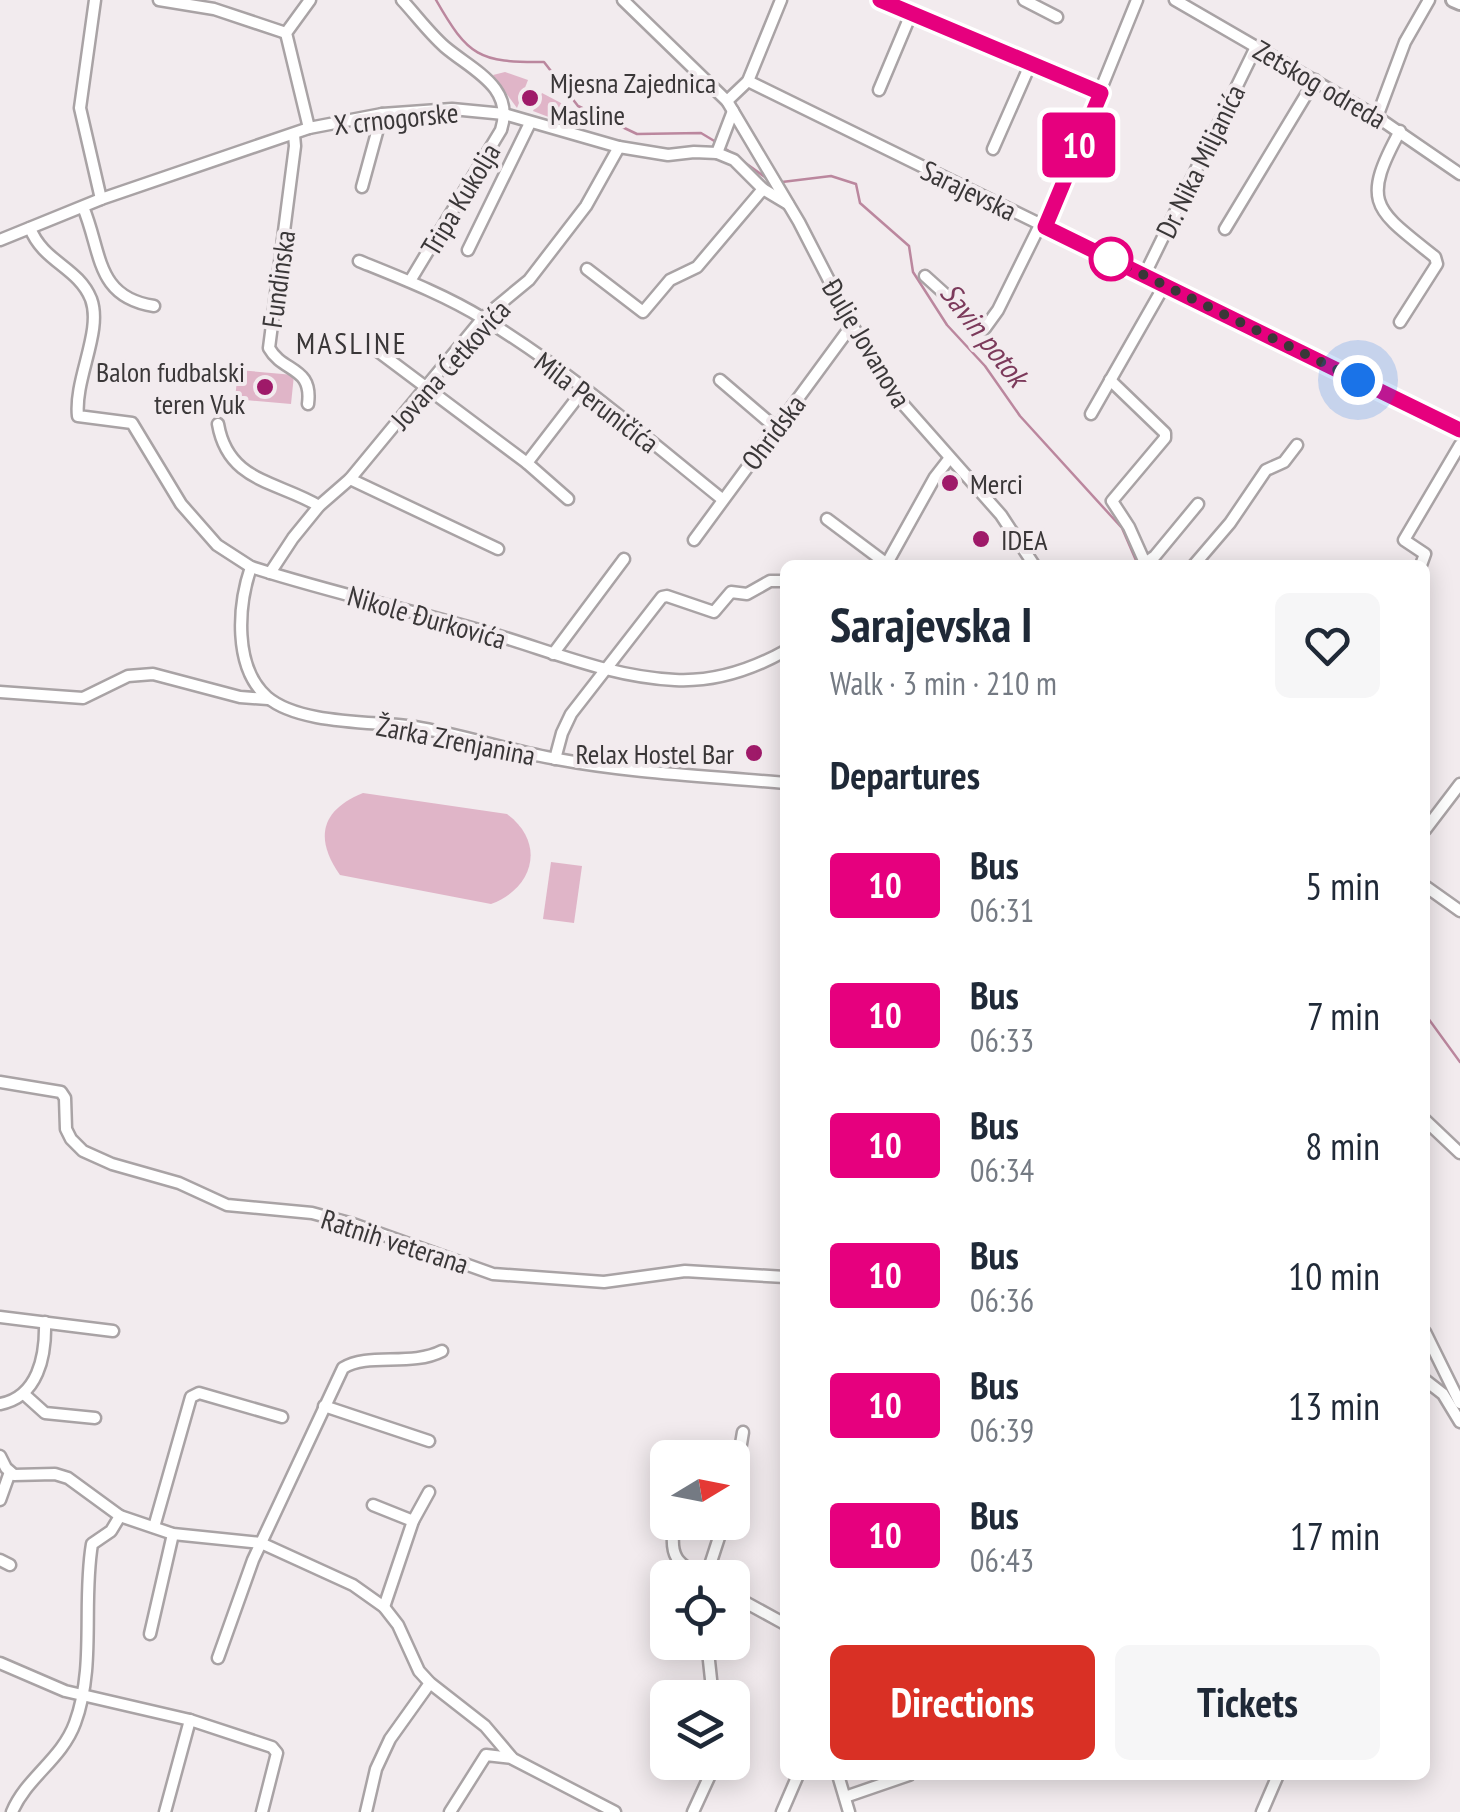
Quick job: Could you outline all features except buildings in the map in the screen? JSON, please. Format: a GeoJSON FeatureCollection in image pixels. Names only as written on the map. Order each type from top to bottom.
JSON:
{"type":"FeatureCollection","features":[{"type":"Feature","properties":{"kind":"street"},"geometry":{"type":"LineString","coordinates":[[95,0],[80,108],[101,200]]}},
{"type":"Feature","properties":{"kind":"street"},"geometry":{"type":"LineString","coordinates":[[159,0],[214,9],[286,33]]}},
{"type":"Feature","properties":{"kind":"street"},"geometry":{"type":"LineString","coordinates":[[309,128],[286,33],[310,0]]}},
{"type":"Feature","properties":{"kind":"street"},"geometry":{"type":"LineString","coordinates":[[402,0],[440,43],[494,85],[504,114]]}},
{"type":"Feature","properties":{"kind":"street","name":"Đulje Jovanova"},"geometry":{"type":"LineString","coordinates":[[623,0],[730,106],[894,394],[1000,515],[1028,560]]}},
{"type":"Feature","properties":{"kind":"street"},"geometry":{"type":"LineString","coordinates":[[782,0],[748,81],[730,106],[718,151],[734,160],[763,189],[788,204]]}},
{"type":"Feature","properties":{"kind":"street"},"geometry":{"type":"LineString","coordinates":[[880,0],[1101,93]]}},
{"type":"Feature","properties":{"kind":"street"},"geometry":{"type":"LineString","coordinates":[[1024,0],[1057,18]]}},
{"type":"Feature","properties":{"kind":"street"},"geometry":{"type":"LineString","coordinates":[[924,276],[974,326],[985,328],[1042,226],[1137,0]]}},
{"type":"Feature","properties":{"kind":"street","name":"Zetskog odreda"},"geometry":{"type":"LineString","coordinates":[[1175,0],[1376,116],[1460,174]]}},
{"type":"Feature","properties":{"kind":"street"},"geometry":{"type":"LineString","coordinates":[[1376,116],[1404,42],[1429,0]]}},
{"type":"Feature","properties":{"kind":"street"},"geometry":{"type":"LineString","coordinates":[[878,90],[912,14]]}},
{"type":"Feature","properties":{"kind":"street","name":"Dr. Nika Miljanića"},"geometry":{"type":"LineString","coordinates":[[1144,276],[1256,47]]}},
{"type":"Feature","properties":{"kind":"street"},"geometry":{"type":"LineString","coordinates":[[993,149],[1030,65]]}},
{"type":"Feature","properties":{"kind":"street"},"geometry":{"type":"LineString","coordinates":[[1225,230],[1315,80]]}},
{"type":"Feature","properties":{"kind":"street","name":"Sarajevska"},"geometry":{"type":"LineString","coordinates":[[748,81],[1460,430]]}},
{"type":"Feature","properties":{"kind":"street","name":"X crnogorske"},"geometry":{"type":"LineString","coordinates":[[0,240],[101,200],[309,128],[382,114],[452,109],[504,114],[618,147],[668,155],[718,151]]}},
{"type":"Feature","properties":{"kind":"street"},"geometry":{"type":"LineString","coordinates":[[362,187],[382,114]]}},
{"type":"Feature","properties":{"kind":"street","name":"Tripa Kukolja"},"geometry":{"type":"LineString","coordinates":[[410,281],[500,130],[504,114]]}},
{"type":"Feature","properties":{"kind":"street"},"geometry":{"type":"LineString","coordinates":[[468,250],[530,123]]}},
{"type":"Feature","properties":{"kind":"street"},"geometry":{"type":"LineString","coordinates":[[1400,132],[1378,171],[1378,196],[1394,223],[1437,264],[1400,322]]}},
{"type":"Feature","properties":{"kind":"street","name":"Fundinska"},"geometry":{"type":"LineString","coordinates":[[294,135],[269,348],[304,377],[310,390],[308,404]]}},
{"type":"Feature","properties":{"kind":"street","name":"Jovana Ćetkovića"},"geometry":{"type":"LineString","coordinates":[[270,573],[319,506],[350,480],[484,318],[529,280],[586,206],[618,147]]}},
{"type":"Feature","properties":{"kind":"street"},"geometry":{"type":"LineString","coordinates":[[587,270],[643,312],[670,280],[697,266],[763,189]]}},
{"type":"Feature","properties":{"kind":"street"},"geometry":{"type":"LineString","coordinates":[[83,207],[110,285],[136,303],[154,306]]}},
{"type":"Feature","properties":{"kind":"street","name":"Nikole Đurkovića"},"geometry":{"type":"LineString","coordinates":[[30,228],[42,251],[84,287],[93,308],[93,325],[76,399],[78,416],[132,423],[180,504],[217,545],[252,567],[603,670],[676,680],[702,679],[746,670],[780,654]]}},
{"type":"Feature","properties":{"kind":"street","name":"Mila Peruničića"},"geometry":{"type":"LineString","coordinates":[[358,261],[410,281],[484,318],[584,389],[722,498]]}},
{"type":"Feature","properties":{"kind":"street"},"geometry":{"type":"LineString","coordinates":[[1091,414],[1164,286]]}},
{"type":"Feature","properties":{"kind":"street","name":"Ohridska"},"geometry":{"type":"LineString","coordinates":[[694,540],[852,325]]}},
{"type":"Feature","properties":{"kind":"street"},"geometry":{"type":"LineString","coordinates":[[379,352],[528,462],[568,499]]}},
{"type":"Feature","properties":{"kind":"street"},"geometry":{"type":"LineString","coordinates":[[720,380],[776,428]]}},
{"type":"Feature","properties":{"kind":"street"},"geometry":{"type":"LineString","coordinates":[[1110,380],[1165,435],[1112,498],[1113,507],[1129,528],[1143,560]]}},
{"type":"Feature","properties":{"kind":"street"},"geometry":{"type":"LineString","coordinates":[[528,462],[584,389]]}},
{"type":"Feature","properties":{"kind":"street"},"geometry":{"type":"LineString","coordinates":[[218,424],[224,450],[247,472],[319,506]]}},
{"type":"Feature","properties":{"kind":"street"},"geometry":{"type":"LineString","coordinates":[[1198,560],[1230,523],[1266,470],[1284,462],[1297,445]]}},
{"type":"Feature","properties":{"kind":"street"},"geometry":{"type":"LineString","coordinates":[[1423,560],[1425,554],[1404,540],[1460,445]]}},
{"type":"Feature","properties":{"kind":"street"},"geometry":{"type":"LineString","coordinates":[[889,560],[948,459]]}},
{"type":"Feature","properties":{"kind":"street"},"geometry":{"type":"LineString","coordinates":[[350,480],[498,549]]}},
{"type":"Feature","properties":{"kind":"street"},"geometry":{"type":"LineString","coordinates":[[1149,560],[1198,504]]}},
{"type":"Feature","properties":{"kind":"street"},"geometry":{"type":"LineString","coordinates":[[827,519],[880,560]]}},
{"type":"Feature","properties":{"kind":"street"},"geometry":{"type":"LineString","coordinates":[[553,654],[624,559]]}},
{"type":"Feature","properties":{"kind":"street"},"geometry":{"type":"LineString","coordinates":[[252,567],[242,601],[242,633],[249,668],[269,699]]}},
{"type":"Feature","properties":{"kind":"street"},"geometry":{"type":"LineString","coordinates":[[554,759],[566,722],[662,597],[714,612],[731,592],[747,594],[770,581],[780,581]]}},
{"type":"Feature","properties":{"kind":"street","name":"Žarka Zrenjanina"},"geometry":{"type":"LineString","coordinates":[[0,692],[83,698],[128,676],[153,674],[240,696],[269,699],[307,714],[413,727],[554,759],[611,768],[780,783]]}},
{"type":"Feature","properties":{"kind":"street"},"geometry":{"type":"LineString","coordinates":[[1430,823],[1460,784]]}},
{"type":"Feature","properties":{"kind":"street"},"geometry":{"type":"LineString","coordinates":[[1430,890],[1460,911]]}},
{"type":"Feature","properties":{"kind":"street","name":"Ratnih veterana"},"geometry":{"type":"LineString","coordinates":[[0,1082],[61,1092],[70,1139],[86,1153],[112,1164],[179,1182],[227,1205],[312,1213],[354,1224],[502,1276],[557,1276],[604,1282],[697,1271],[780,1277]]}},
{"type":"Feature","properties":{"kind":"street"},"geometry":{"type":"LineString","coordinates":[[1430,1125],[1460,1153]]}},
{"type":"Feature","properties":{"kind":"street"},"geometry":{"type":"LineString","coordinates":[[0,1317],[113,1331]]}},
{"type":"Feature","properties":{"kind":"street"},"geometry":{"type":"LineString","coordinates":[[0,1414],[0,1404],[25,1395],[40,1366],[46,1322]]}},
{"type":"Feature","properties":{"kind":"street"},"geometry":{"type":"LineString","coordinates":[[1430,1342],[1460,1404]]}},
{"type":"Feature","properties":{"kind":"street"},"geometry":{"type":"LineString","coordinates":[[218,1658],[261,1544],[343,1368],[349,1364],[428,1358],[442,1350]]}},
{"type":"Feature","properties":{"kind":"street"},"geometry":{"type":"LineString","coordinates":[[1430,1384],[1443,1394],[1460,1422]]}},
{"type":"Feature","properties":{"kind":"street"},"geometry":{"type":"LineString","coordinates":[[154,1527],[191,1398],[199,1393],[282,1417]]}},
{"type":"Feature","properties":{"kind":"street"},"geometry":{"type":"LineString","coordinates":[[25,1395],[45,1413],[95,1418]]}},
{"type":"Feature","properties":{"kind":"street"},"geometry":{"type":"LineString","coordinates":[[324,1406],[429,1441]]}},
{"type":"Feature","properties":{"kind":"street"},"geometry":{"type":"LineString","coordinates":[[742,1440],[743,1432]]}},
{"type":"Feature","properties":{"kind":"street"},"geometry":{"type":"LineString","coordinates":[[0,1456],[10,1472],[20,1476],[62,1476],[120,1516],[173,1534],[261,1544],[324,1570],[384,1607],[398,1625],[419,1671],[485,1726],[513,1758],[615,1812]]}},
{"type":"Feature","properties":{"kind":"street"},"geometry":{"type":"LineString","coordinates":[[0,1500],[10,1472]]}},
{"type":"Feature","properties":{"kind":"street"},"geometry":{"type":"LineString","coordinates":[[384,1607],[413,1522],[429,1492]]}},
{"type":"Feature","properties":{"kind":"street"},"geometry":{"type":"LineString","coordinates":[[372,1504],[413,1522]]}},
{"type":"Feature","properties":{"kind":"street"},"geometry":{"type":"LineString","coordinates":[[12,1812],[63,1748],[75,1724],[82,1696],[91,1550],[120,1516]]}},
{"type":"Feature","properties":{"kind":"street"},"geometry":{"type":"LineString","coordinates":[[150,1634],[173,1534]]}},
{"type":"Feature","properties":{"kind":"street"},"geometry":{"type":"LineString","coordinates":[[750,1605],[780,1621]]}},
{"type":"Feature","properties":{"kind":"street"},"geometry":{"type":"LineString","coordinates":[[0,1663],[82,1696],[190,1720],[276,1749],[262,1812]]}},
{"type":"Feature","properties":{"kind":"street"},"geometry":{"type":"LineString","coordinates":[[366,1812],[376,1769],[390,1739],[430,1683]]}},
{"type":"Feature","properties":{"kind":"street"},"geometry":{"type":"LineString","coordinates":[[165,1812],[190,1720]]}},
{"type":"Feature","properties":{"kind":"street"},"geometry":{"type":"LineString","coordinates":[[450,1812],[486,1755],[513,1758]]}},
{"type":"Feature","properties":{"kind":"street"},"geometry":{"type":"LineString","coordinates":[[693,1812],[708,1780]]}},
{"type":"Feature","properties":{"kind":"street"},"geometry":{"type":"LineString","coordinates":[[782,1812],[796,1780]]}},
{"type":"Feature","properties":{"kind":"street"},"geometry":{"type":"LineString","coordinates":[[840,1780],[849,1812]]}},
{"type":"Feature","properties":{"kind":"street"},"geometry":{"type":"LineString","coordinates":[[845,1798],[895,1780]]}},
{"type":"Feature","properties":{"kind":"street"},"geometry":{"type":"LineString","coordinates":[[1262,1812],[1276,1780]]}},
{"type":"Feature","properties":{"kind":"shaded area"},"geometry":{"type":"Polygon","coordinates":[[[505,72],[528,80],[517,108],[493,75],[505,72]]]}},
{"type":"Feature","properties":{"kind":"shaded area"},"geometry":{"type":"Polygon","coordinates":[[[542,93],[578,112],[572,126],[533,111],[542,93]]]}},
{"type":"Feature","properties":{"kind":"shaded area","name":"Balon fudbalski teren Vuk"},"geometry":{"type":"Polygon","coordinates":[[[238,370],[294,375],[291,404],[235,399],[238,370]]]}},
{"type":"Feature","properties":{"kind":"shaded area"},"geometry":{"type":"Polygon","coordinates":[[[363,793],[507,814],[527,838],[530,864],[525,876],[506,897],[491,904],[340,875],[327,849],[326,826],[338,808],[363,793]]]}},
{"type":"Feature","properties":{"kind":"shaded area"},"geometry":{"type":"Polygon","coordinates":[[[551,862],[582,866],[574,923],[543,919],[551,862]]]}},
{"type":"Feature","properties":{"kind":"waterway","name":"Savin potok"},"geometry":{"type":"LineString","coordinates":[[436,0],[467,44],[490,58],[544,62],[578,106],[637,134],[701,133],[716,142]]}},
{"type":"Feature","properties":{"kind":"waterway","name":"Savin potok"},"geometry":{"type":"LineString","coordinates":[[723,147],[769,180]]}},
{"type":"Feature","properties":{"kind":"waterway","name":"Savin potok"},"geometry":{"type":"LineString","coordinates":[[782,182],[831,176],[856,184],[860,203],[909,246],[913,272],[947,325],[985,366],[1020,416],[1122,528],[1136,560]]}},
{"type":"Feature","properties":{"kind":"waterway","name":"Savin potok"},"geometry":{"type":"LineString","coordinates":[[1430,1021],[1460,1062]]}},
{"type":"Feature","properties":{"kind":"bus line","name":"10"},"geometry":{"type":"LineString","coordinates":[[880,0],[1101,93],[1045,227],[1460,430]]}},
{"type":"Feature","properties":{"kind":"place","name":"Mjesna Zajednica Masline"},"geometry":{"type":"Point","coordinates":[530,98]}},
{"type":"Feature","properties":{"kind":"place","name":"Balon fudbalski teren Vuk"},"geometry":{"type":"Point","coordinates":[265,387]}},
{"type":"Feature","properties":{"kind":"place","name":"Merci"},"geometry":{"type":"Point","coordinates":[950,483]}},
{"type":"Feature","properties":{"kind":"place","name":"IDEA"},"geometry":{"type":"Point","coordinates":[981,539]}},
{"type":"Feature","properties":{"kind":"place","name":"Relax Hostel Bar"},"geometry":{"type":"Point","coordinates":[754,753]}},
{"type":"Feature","properties":{"kind":"district","name":"MASLINE"},"geometry":{"type":"Point","coordinates":[352,342]}},
{"type":"Feature","properties":{"kind":"route"},"geometry":{"type":"LineString","coordinates":[[1111,259],[1358,380]]}}]}
